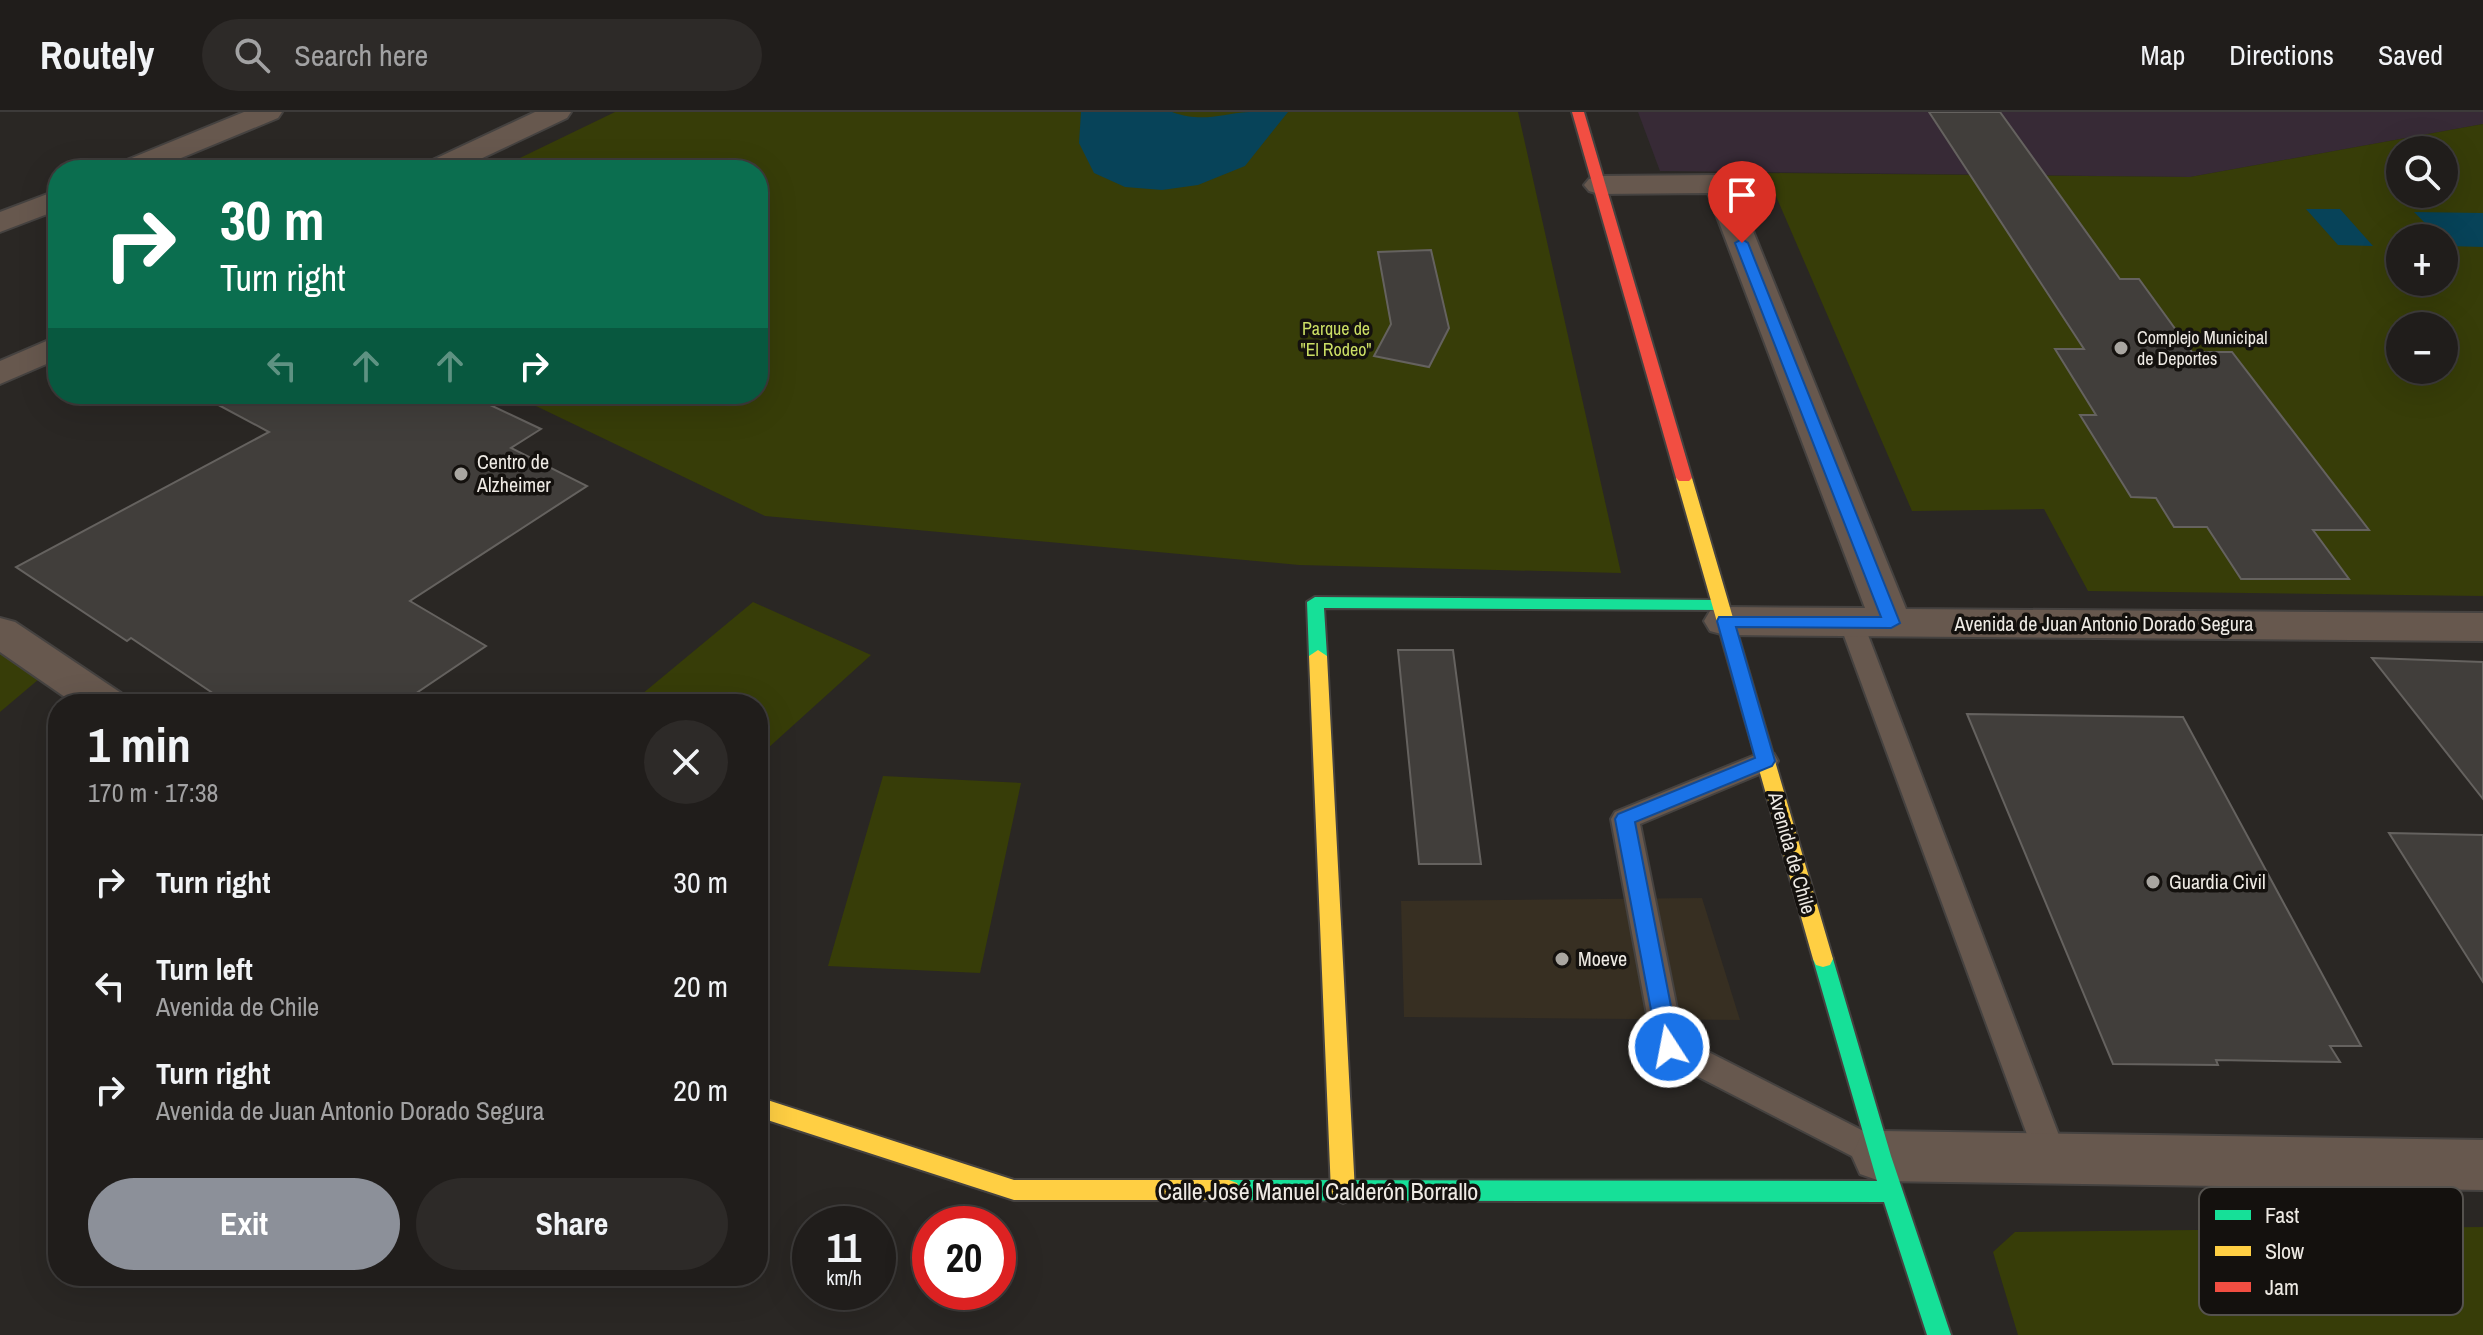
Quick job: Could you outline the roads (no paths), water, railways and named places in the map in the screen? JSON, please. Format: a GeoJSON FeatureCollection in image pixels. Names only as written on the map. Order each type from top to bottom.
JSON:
{"type":"FeatureCollection","features":[{"type":"Feature","properties":{"kind":"street"},"geometry":{"type":"LineString","coordinates":[[151,160],[268,112]]}},
{"type":"Feature","properties":{"kind":"street"},"geometry":{"type":"LineString","coordinates":[[455,160],[557,112]]}},
{"type":"Feature","properties":{"kind":"street","name":"Avenida de Chile"},"geometry":{"type":"LineString","coordinates":[[1578,112],[1885,1174],[1939,1335]]}},
{"type":"Feature","properties":{"kind":"street"},"geometry":{"type":"LineString","coordinates":[[1599,185],[1719,184],[1891,623]]}},
{"type":"Feature","properties":{"kind":"street"},"geometry":{"type":"LineString","coordinates":[[0,223],[48,203]]}},
{"type":"Feature","properties":{"kind":"street"},"geometry":{"type":"LineString","coordinates":[[0,374],[48,351]]}},
{"type":"Feature","properties":{"kind":"street"},"geometry":{"type":"LineString","coordinates":[[1343,1192],[1315,602],[1723,613]]}},
{"type":"Feature","properties":{"kind":"street","name":"Avenida de Juan Antonio Dorado Segura"},"geometry":{"type":"LineString","coordinates":[[1723,613],[1891,623],[2483,627]]}},
{"type":"Feature","properties":{"kind":"street"},"geometry":{"type":"LineString","coordinates":[[0,632],[91,694]]}},
{"type":"Feature","properties":{"kind":"street","name":"Calle José Manuel Calderón Borrallo"},"geometry":{"type":"LineString","coordinates":[[768,1110],[1014,1190],[1343,1192],[1885,1174]]}},
{"type":"Feature","properties":{"kind":"street"},"geometry":{"type":"LineString","coordinates":[[1885,1174],[2052,1159],[2483,1165]]}},
{"type":"Feature","properties":{"kind":"lane"},"geometry":{"type":"LineString","coordinates":[[1851,622],[2052,1159]]}},
{"type":"Feature","properties":{"kind":"lane"},"geometry":{"type":"LineString","coordinates":[[1765,761],[1625,819],[1669,1047],[1885,1174]]}},
{"type":"Feature","properties":{"kind":"water"},"geometry":{"type":"Polygon","coordinates":[[[1081,112],[1172,112],[1202,117],[1288,112],[1245,166],[1198,185],[1162,190],[1125,187],[1094,173],[1079,143],[1081,112]]]}},
{"type":"Feature","properties":{"kind":"water"},"geometry":{"type":"Polygon","coordinates":[[[2306,209],[2340,209],[2373,246],[2338,245],[2306,209]]]}},
{"type":"Feature","properties":{"kind":"water"},"geometry":{"type":"Polygon","coordinates":[[[2414,212],[2483,213],[2483,247],[2458,246],[2458,224],[2426,224],[2414,212]]]}},
{"type":"Feature","properties":{"kind":"place","name":"Complejo Municipal de Deportes"},"geometry":{"type":"Point","coordinates":[2121,348]}},
{"type":"Feature","properties":{"kind":"place","name":"Centro de Alzheimer"},"geometry":{"type":"Point","coordinates":[461,474]}},
{"type":"Feature","properties":{"kind":"place","name":"Guardia Civil"},"geometry":{"type":"Point","coordinates":[2153,882]}},
{"type":"Feature","properties":{"kind":"place","name":"Moeve"},"geometry":{"type":"Point","coordinates":[1562,959]}},
{"type":"Feature","properties":{"kind":"park label","name":"Parque de \"El Rodeo\""},"geometry":{"type":"Point","coordinates":[1336,339]}}]}
